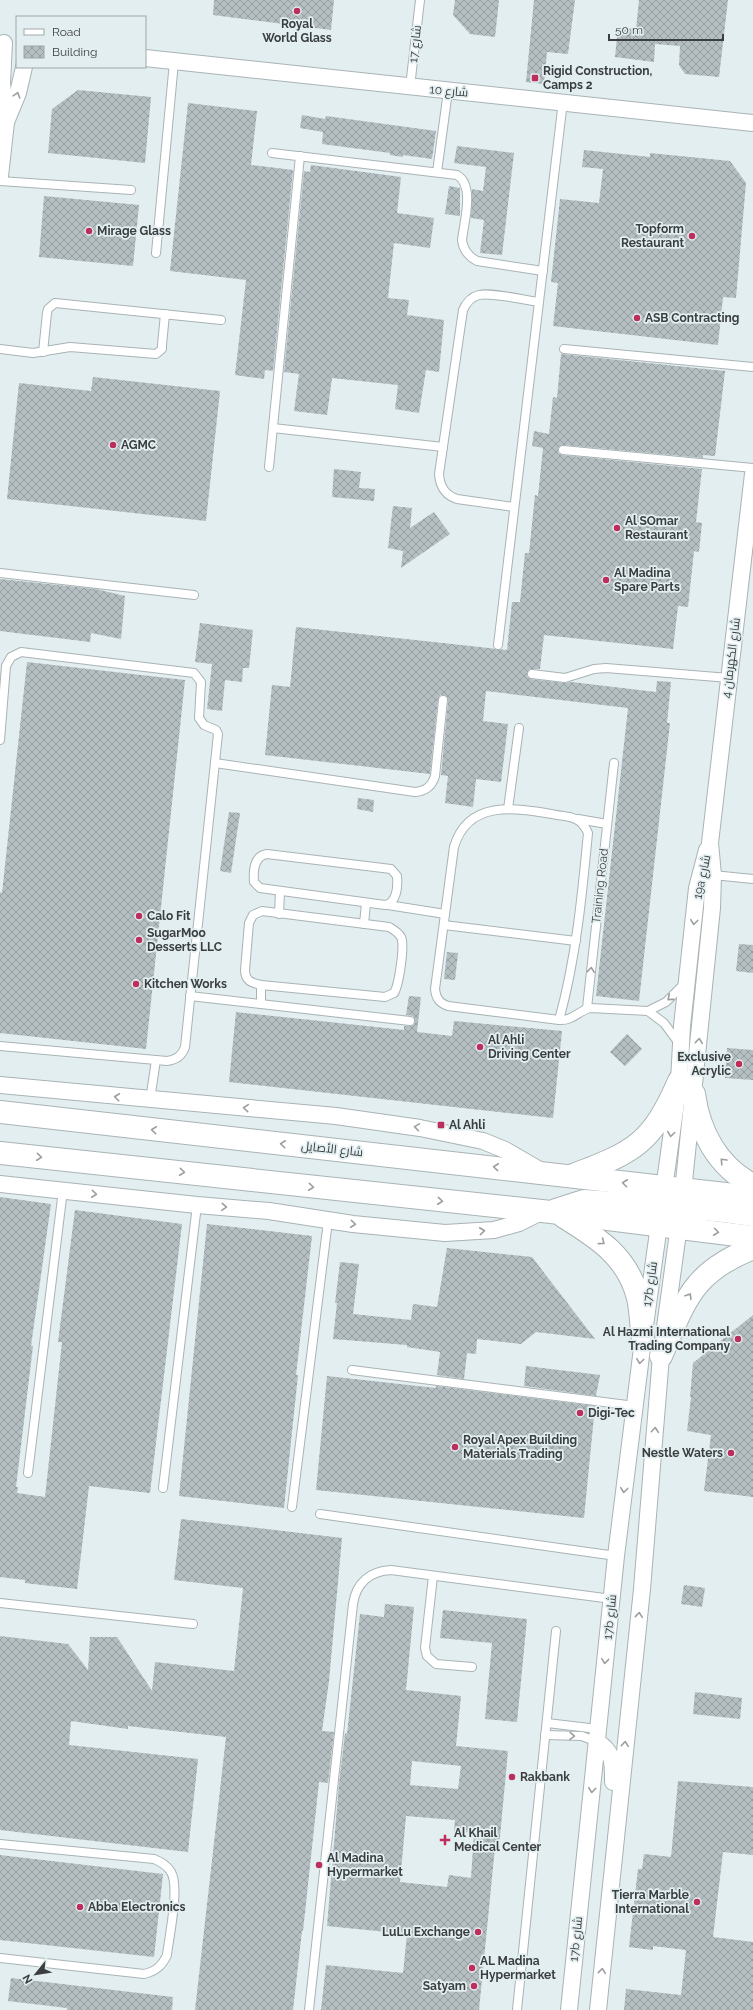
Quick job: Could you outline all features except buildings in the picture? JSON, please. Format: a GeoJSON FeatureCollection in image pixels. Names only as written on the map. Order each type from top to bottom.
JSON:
{"type":"FeatureCollection","features":[{"type":"Feature","properties":{"kind":"main road"},"geometry":{"type":"LineString","coordinates":[[570,1176],[610,1161],[640,1142],[660,1121],[686,1087]]}},
{"type":"Feature","properties":{"kind":"main road"},"geometry":{"type":"LineString","coordinates":[[686,1087],[709,1144],[727,1166],[753,1185]]}},
{"type":"Feature","properties":{"kind":"main road","name":"شارع الأصايل"},"geometry":{"type":"LineString","coordinates":[[0,1112],[570,1176],[671,1208],[753,1237]]}},
{"type":"Feature","properties":{"kind":"main road","name":"شارع الأصايل"},"geometry":{"type":"LineString","coordinates":[[0,1153],[550,1212],[671,1208],[753,1197]]}},
{"type":"Feature","properties":{"kind":"main road"},"geometry":{"type":"LineString","coordinates":[[671,1208],[753,1215]]}},
{"type":"Feature","properties":{"kind":"main road"},"geometry":{"type":"LineString","coordinates":[[550,1212],[592,1235],[607,1245],[619,1258],[634,1285],[638,1299],[643,1340]]}},
{"type":"Feature","properties":{"kind":"main road"},"geometry":{"type":"LineString","coordinates":[[661,1356],[686,1302],[700,1281],[725,1260],[753,1248]]}},
{"type":"Feature","properties":{"kind":"street"},"geometry":{"type":"LineString","coordinates":[[0,176],[6,122],[2,83],[7,44]]}},
{"type":"Feature","properties":{"kind":"street","name":"شارع 10"},"geometry":{"type":"LineString","coordinates":[[146,58],[410,88],[563,101],[753,123]]}},
{"type":"Feature","properties":{"kind":"street"},"geometry":{"type":"LineString","coordinates":[[6,122],[18,93],[24,68]]}},
{"type":"Feature","properties":{"kind":"street","name":"شارع الكهرمان 4"},"geometry":{"type":"LineString","coordinates":[[710,842],[753,474]]}},
{"type":"Feature","properties":{"kind":"street","name":"19a شارع"},"geometry":{"type":"LineString","coordinates":[[671,1208],[686,1087],[712,908],[713,875],[710,842]]}},
{"type":"Feature","properties":{"kind":"street","name":"19a شارع"},"geometry":{"type":"LineString","coordinates":[[686,1087],[681,1046],[687,979],[698,888],[710,842]]}},
{"type":"Feature","properties":{"kind":"street"},"geometry":{"type":"LineString","coordinates":[[0,1085],[336,1116],[454,1134],[483,1141],[505,1150],[545,1173]]}},
{"type":"Feature","properties":{"kind":"street"},"geometry":{"type":"LineString","coordinates":[[0,1184],[197,1205],[269,1211],[328,1221],[420,1231],[469,1233],[494,1230],[550,1212]]}},
{"type":"Feature","properties":{"kind":"street","name":"17b شارع"},"geometry":{"type":"LineString","coordinates":[[569,2010],[616,1556],[643,1340],[671,1208]]}},
{"type":"Feature","properties":{"kind":"street","name":"17b شارع"},"geometry":{"type":"LineString","coordinates":[[598,2010],[642,1589],[661,1356],[671,1208]]}},
{"type":"Feature","properties":{"kind":"street"},"geometry":{"type":"LineString","coordinates":[[598,1735],[607,1748],[613,1762],[614,1854]]}},
{"type":"Feature","properties":{"kind":"lane","name":"شارع 17"},"geometry":{"type":"LineString","coordinates":[[410,88],[420,0]]}},
{"type":"Feature","properties":{"kind":"lane"},"geometry":{"type":"LineString","coordinates":[[156,253],[174,62]]}},
{"type":"Feature","properties":{"kind":"lane"},"geometry":{"type":"LineString","coordinates":[[437,172],[448,91]]}},
{"type":"Feature","properties":{"kind":"lane"},"geometry":{"type":"LineString","coordinates":[[498,645],[563,101]]}},
{"type":"Feature","properties":{"kind":"lane"},"geometry":{"type":"LineString","coordinates":[[272,153],[457,175],[466,184],[468,193],[462,240],[463,246],[468,255],[477,261],[542,271]]}},
{"type":"Feature","properties":{"kind":"lane"},"geometry":{"type":"LineString","coordinates":[[270,467],[300,156]]}},
{"type":"Feature","properties":{"kind":"lane"},"geometry":{"type":"LineString","coordinates":[[0,181],[131,190]]}},
{"type":"Feature","properties":{"kind":"lane"},"geometry":{"type":"LineString","coordinates":[[514,507],[451,497],[442,487],[440,480],[443,447],[463,310],[466,305],[474,297],[485,295],[539,302]]}},
{"type":"Feature","properties":{"kind":"lane"},"geometry":{"type":"LineString","coordinates":[[43,352],[47,313],[48,309],[55,303],[221,320]]}},
{"type":"Feature","properties":{"kind":"lane"},"geometry":{"type":"LineString","coordinates":[[0,349],[33,354],[70,347],[156,354],[162,349],[165,314]]}},
{"type":"Feature","properties":{"kind":"lane"},"geometry":{"type":"LineString","coordinates":[[564,349],[753,367]]}},
{"type":"Feature","properties":{"kind":"lane"},"geometry":{"type":"LineString","coordinates":[[273,428],[443,447]]}},
{"type":"Feature","properties":{"kind":"lane"},"geometry":{"type":"LineString","coordinates":[[563,450],[753,468]]}},
{"type":"Feature","properties":{"kind":"lane"},"geometry":{"type":"LineString","coordinates":[[0,573],[194,596]]}},
{"type":"Feature","properties":{"kind":"lane"},"geometry":{"type":"LineString","coordinates":[[0,740],[6,666],[11,657],[16,654],[26,652],[194,673],[201,682],[199,718],[204,724],[216,730],[218,734],[184,1051],[175,1060],[156,1060],[0,1046]]}},
{"type":"Feature","properties":{"kind":"lane"},"geometry":{"type":"LineString","coordinates":[[532,674],[565,678],[594,669],[606,668],[729,678]]}},
{"type":"Feature","properties":{"kind":"lane"},"geometry":{"type":"LineString","coordinates":[[215,763],[421,792],[430,786],[435,776],[443,700]]}},
{"type":"Feature","properties":{"kind":"lane"},"geometry":{"type":"LineString","coordinates":[[508,809],[519,728]]}},
{"type":"Feature","properties":{"kind":"lane","name":"Training Road"},"geometry":{"type":"LineString","coordinates":[[587,1008],[614,763]]}},
{"type":"Feature","properties":{"kind":"lane"},"geometry":{"type":"LineString","coordinates":[[607,824],[508,809],[493,810],[476,816],[465,825],[458,836],[454,848],[435,989],[437,998],[440,1002],[448,1006],[559,1020],[573,1018],[587,1008],[648,1011],[666,1002],[687,979]]}},
{"type":"Feature","properties":{"kind":"lane"},"geometry":{"type":"LineString","coordinates":[[559,1020],[569,984],[576,941],[588,833],[584,825],[578,819]]}},
{"type":"Feature","properties":{"kind":"lane"},"geometry":{"type":"LineString","coordinates":[[388,905],[394,898],[398,879],[396,873],[391,869],[263,855],[256,861],[254,882],[260,888],[445,914]]}},
{"type":"Feature","properties":{"kind":"lane"},"geometry":{"type":"LineString","coordinates":[[713,875],[753,879]]}},
{"type":"Feature","properties":{"kind":"lane"},"geometry":{"type":"LineString","coordinates":[[279,914],[280,891]]}},
{"type":"Feature","properties":{"kind":"lane"},"geometry":{"type":"LineString","coordinates":[[364,924],[366,903]]}},
{"type":"Feature","properties":{"kind":"lane"},"geometry":{"type":"LineString","coordinates":[[259,912],[279,914],[364,924],[394,930],[398,933],[402,941],[396,989],[391,995],[385,997],[252,983],[245,975],[250,918],[259,912]]}},
{"type":"Feature","properties":{"kind":"lane"},"geometry":{"type":"LineString","coordinates":[[444,925],[576,941]]}},
{"type":"Feature","properties":{"kind":"lane"},"geometry":{"type":"LineString","coordinates":[[261,985],[261,1004]]}},
{"type":"Feature","properties":{"kind":"lane"},"geometry":{"type":"LineString","coordinates":[[190,996],[410,1021]]}},
{"type":"Feature","properties":{"kind":"lane"},"geometry":{"type":"LineString","coordinates":[[648,1011],[671,1030],[681,1046]]}},
{"type":"Feature","properties":{"kind":"lane"},"geometry":{"type":"LineString","coordinates":[[150,1100],[156,1060]]}},
{"type":"Feature","properties":{"kind":"lane"},"geometry":{"type":"LineString","coordinates":[[28,1473],[63,1190]]}},
{"type":"Feature","properties":{"kind":"lane"},"geometry":{"type":"LineString","coordinates":[[163,1488],[197,1205]]}},
{"type":"Feature","properties":{"kind":"lane"},"geometry":{"type":"LineString","coordinates":[[292,1507],[328,1221]]}},
{"type":"Feature","properties":{"kind":"lane"},"geometry":{"type":"LineString","coordinates":[[352,1370],[635,1406]]}},
{"type":"Feature","properties":{"kind":"lane"},"geometry":{"type":"LineString","coordinates":[[320,1514],[616,1556]]}},
{"type":"Feature","properties":{"kind":"lane"},"geometry":{"type":"LineString","coordinates":[[309,2010],[354,1596],[357,1589],[365,1579],[375,1573],[383,1571],[612,1599]]}},
{"type":"Feature","properties":{"kind":"lane"},"geometry":{"type":"LineString","coordinates":[[433,1576],[426,1656],[436,1664],[472,1667]]}},
{"type":"Feature","properties":{"kind":"lane"},"geometry":{"type":"LineString","coordinates":[[0,1603],[193,1624]]}},
{"type":"Feature","properties":{"kind":"lane"},"geometry":{"type":"LineString","coordinates":[[518,2010],[556,1631]]}},
{"type":"Feature","properties":{"kind":"lane"},"geometry":{"type":"LineString","coordinates":[[547,1723],[598,1735]]}},
{"type":"Feature","properties":{"kind":"lane"},"geometry":{"type":"LineString","coordinates":[[545,1735],[598,1735]]}},
{"type":"Feature","properties":{"kind":"lane"},"geometry":{"type":"LineString","coordinates":[[0,1844],[154,1859],[172,1872],[176,1887],[167,1955],[164,1962],[152,1972],[144,1974],[0,1958]]}},
{"type":"Feature","properties":{"kind":"place","name":"Royal World Glass"},"geometry":{"type":"Point","coordinates":[297,11]}},
{"type":"Feature","properties":{"kind":"place","name":"Rigid Construction, Camps 2"},"geometry":{"type":"Point","coordinates":[535,78]}},
{"type":"Feature","properties":{"kind":"place","name":"Mirage Glass"},"geometry":{"type":"Point","coordinates":[89,231]}},
{"type":"Feature","properties":{"kind":"place","name":"Topform Restaurant"},"geometry":{"type":"Point","coordinates":[692,236]}},
{"type":"Feature","properties":{"kind":"place","name":"ASB Contracting"},"geometry":{"type":"Point","coordinates":[637,318]}},
{"type":"Feature","properties":{"kind":"place","name":"AGMC"},"geometry":{"type":"Point","coordinates":[113,445]}},
{"type":"Feature","properties":{"kind":"place","name":"Al SOmar Restaurant"},"geometry":{"type":"Point","coordinates":[617,528]}},
{"type":"Feature","properties":{"kind":"place","name":"Al Madina Spare Parts"},"geometry":{"type":"Point","coordinates":[606,580]}},
{"type":"Feature","properties":{"kind":"place","name":"Calo Fit"},"geometry":{"type":"Point","coordinates":[139,916]}},
{"type":"Feature","properties":{"kind":"place","name":"SugarMoo Desserts LLC"},"geometry":{"type":"Point","coordinates":[139,940]}},
{"type":"Feature","properties":{"kind":"place","name":"Kitchen Works"},"geometry":{"type":"Point","coordinates":[136,984]}},
{"type":"Feature","properties":{"kind":"place","name":"Al Ahli Driving Center"},"geometry":{"type":"Point","coordinates":[480,1047]}},
{"type":"Feature","properties":{"kind":"place","name":"Exclusive Acrylic"},"geometry":{"type":"Point","coordinates":[739,1064]}},
{"type":"Feature","properties":{"kind":"place","name":"Al Ahli"},"geometry":{"type":"Point","coordinates":[441,1125]}},
{"type":"Feature","properties":{"kind":"place","name":"Al Hazmi International Trading Company"},"geometry":{"type":"Point","coordinates":[738,1339]}},
{"type":"Feature","properties":{"kind":"place","name":"Digi-Tec"},"geometry":{"type":"Point","coordinates":[580,1413]}},
{"type":"Feature","properties":{"kind":"place","name":"Royal Apex Building Materials Trading"},"geometry":{"type":"Point","coordinates":[455,1447]}},
{"type":"Feature","properties":{"kind":"place","name":"Nestle Waters"},"geometry":{"type":"Point","coordinates":[731,1453]}},
{"type":"Feature","properties":{"kind":"place","name":"Rakbank"},"geometry":{"type":"Point","coordinates":[512,1777]}},
{"type":"Feature","properties":{"kind":"place","name":"Al Khail Medical Center"},"geometry":{"type":"Point","coordinates":[445,1840]}},
{"type":"Feature","properties":{"kind":"place","name":"Al Madina Hypermarket"},"geometry":{"type":"Point","coordinates":[319,1865]}},
{"type":"Feature","properties":{"kind":"place","name":"Tierra Marble International"},"geometry":{"type":"Point","coordinates":[697,1902]}},
{"type":"Feature","properties":{"kind":"place","name":"Abba Electronics"},"geometry":{"type":"Point","coordinates":[80,1907]}},
{"type":"Feature","properties":{"kind":"place","name":"LuLu Exchange"},"geometry":{"type":"Point","coordinates":[478,1932]}},
{"type":"Feature","properties":{"kind":"place","name":"AL Madina Hypermarket"},"geometry":{"type":"Point","coordinates":[472,1968]}},
{"type":"Feature","properties":{"kind":"place","name":"Satyam"},"geometry":{"type":"Point","coordinates":[474,1986]}}]}
